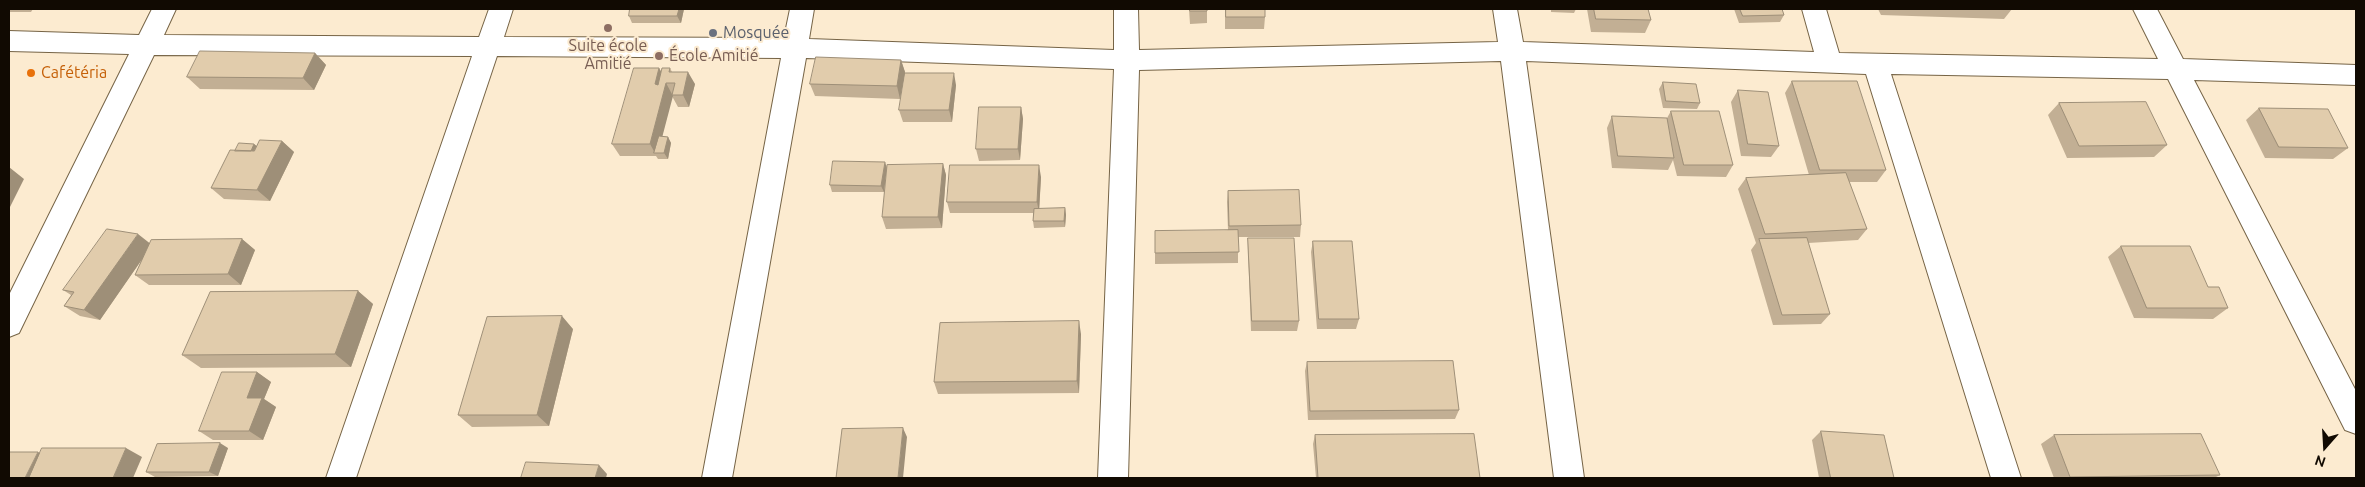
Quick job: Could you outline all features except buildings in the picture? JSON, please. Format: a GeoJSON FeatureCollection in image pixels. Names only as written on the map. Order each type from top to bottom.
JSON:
{"type":"FeatureCollection","features":[{"type":"Feature","properties":{"kind":"street"},"geometry":{"type":"LineString","coordinates":[[9,324],[164,9]]}},
{"type":"Feature","properties":{"kind":"street"},"geometry":{"type":"LineString","coordinates":[[341,478],[501,9]]}},
{"type":"Feature","properties":{"kind":"street"},"geometry":{"type":"LineString","coordinates":[[717,478],[802,9]]}},
{"type":"Feature","properties":{"kind":"street"},"geometry":{"type":"LineString","coordinates":[[1113,478],[1127,60],[1126,9]]}},
{"type":"Feature","properties":{"kind":"street"},"geometry":{"type":"LineString","coordinates":[[1505,9],[1569,478]]}},
{"type":"Feature","properties":{"kind":"street"},"geometry":{"type":"LineString","coordinates":[[1814,9],[1829,62]]}},
{"type":"Feature","properties":{"kind":"street"},"geometry":{"type":"LineString","coordinates":[[2145,9],[2356,420]]}},
{"type":"Feature","properties":{"kind":"street"},"geometry":{"type":"LineString","coordinates":[[9,41],[145,45],[489,45],[795,48],[1127,60],[1512,51],[1829,62],[2176,69],[2356,75]]}},
{"type":"Feature","properties":{"kind":"street"},"geometry":{"type":"LineString","coordinates":[[1875,63],[2006,478]]}},
{"type":"Feature","properties":{"kind":"place","name":"Suite école Amitié"},"geometry":{"type":"Point","coordinates":[608,28]}},
{"type":"Feature","properties":{"kind":"place","name":"Mosquée"},"geometry":{"type":"Point","coordinates":[713,33]}},
{"type":"Feature","properties":{"kind":"place","name":"École Amitié"},"geometry":{"type":"Point","coordinates":[659,56]}},
{"type":"Feature","properties":{"kind":"place","name":"Cafétéria"},"geometry":{"type":"Point","coordinates":[31,73]}}]}
